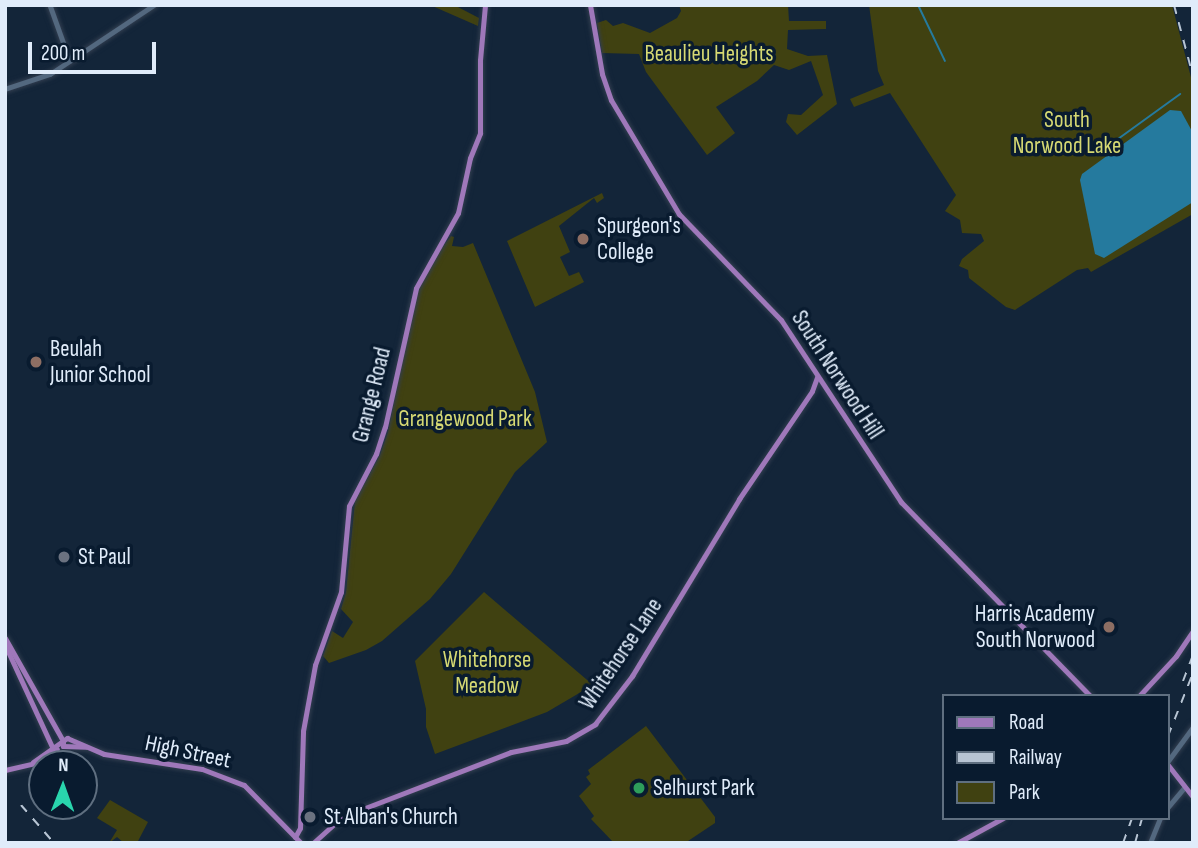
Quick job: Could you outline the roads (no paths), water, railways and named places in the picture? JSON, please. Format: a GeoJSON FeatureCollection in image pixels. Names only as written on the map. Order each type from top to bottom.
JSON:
{"type":"FeatureCollection","features":[{"type":"Feature","properties":{"kind":"main road","name":"Grange Road"},"geometry":{"type":"LineString","coordinates":[[295,837],[300,828],[302,739],[315,665],[341,592],[349,506],[376,454],[416,288],[458,214],[470,158],[479,138],[485,5]]}},
{"type":"Feature","properties":{"kind":"main road","name":"South Norwood Hill"},"geometry":{"type":"LineString","coordinates":[[590,5],[606,87],[653,173],[691,229],[782,320],[817,377],[912,515],[1088,694]]}},
{"type":"Feature","properties":{"kind":"main road","name":"Whitehorse Lane"},"geometry":{"type":"LineString","coordinates":[[313,843],[337,821],[352,813],[511,752],[566,741],[595,724],[632,676],[739,499],[813,390],[817,377]]}},
{"type":"Feature","properties":{"kind":"main road"},"geometry":{"type":"LineString","coordinates":[[813,390],[828,393]]}},
{"type":"Feature","properties":{"kind":"main road"},"geometry":{"type":"LineString","coordinates":[[1141,694],[1176,656],[1193,631]]}},
{"type":"Feature","properties":{"kind":"main road"},"geometry":{"type":"LineString","coordinates":[[5,638],[63,743],[33,762],[5,770]]}},
{"type":"Feature","properties":{"kind":"main road"},"geometry":{"type":"LineString","coordinates":[[5,645],[53,749]]}},
{"type":"Feature","properties":{"kind":"main road"},"geometry":{"type":"LineString","coordinates":[[42,728],[53,723]]}},
{"type":"Feature","properties":{"kind":"main road","name":"High Street"},"geometry":{"type":"LineString","coordinates":[[63,743],[69,738],[113,756],[188,765],[233,779],[249,789],[301,843]]}},
{"type":"Feature","properties":{"kind":"main road"},"geometry":{"type":"LineString","coordinates":[[1170,766],[1193,797]]}},
{"type":"Feature","properties":{"kind":"main road"},"geometry":{"type":"LineString","coordinates":[[957,843],[999,820]]}},
{"type":"Feature","properties":{"kind":"street"},"geometry":{"type":"LineString","coordinates":[[50,5],[70,61]]}},
{"type":"Feature","properties":{"kind":"street"},"geometry":{"type":"LineString","coordinates":[[5,89],[39,79],[154,5]]}},
{"type":"Feature","properties":{"kind":"street"},"geometry":{"type":"LineString","coordinates":[[1170,760],[1193,727]]}},
{"type":"Feature","properties":{"kind":"street"},"geometry":{"type":"LineString","coordinates":[[1170,805],[1184,788]]}},
{"type":"Feature","properties":{"kind":"street"},"geometry":{"type":"LineString","coordinates":[[1150,843],[1159,820]]}},
{"type":"Feature","properties":{"kind":"water","name":"South Norwood Lake"},"geometry":{"type":"Polygon","coordinates":[[[1170,110],[1181,111],[1193,133],[1193,202],[1104,258],[1095,254],[1080,180],[1082,174],[1170,110]]]}},
{"type":"Feature","properties":{"kind":"waterway"},"geometry":{"type":"LineString","coordinates":[[918,5],[945,61]]}},
{"type":"Feature","properties":{"kind":"waterway"},"geometry":{"type":"LineString","coordinates":[[1100,152],[1180,94]]}},
{"type":"Feature","properties":{"kind":"railway"},"geometry":{"type":"LineString","coordinates":[[1174,5],[1193,76]]}},
{"type":"Feature","properties":{"kind":"railway"},"geometry":{"type":"LineString","coordinates":[[1183,681],[1193,655]]}},
{"type":"Feature","properties":{"kind":"railway"},"geometry":{"type":"LineString","coordinates":[[1170,731],[1193,673]]}},
{"type":"Feature","properties":{"kind":"railway"},"geometry":{"type":"LineString","coordinates":[[21,805],[54,843]]}},
{"type":"Feature","properties":{"kind":"railway"},"geometry":{"type":"LineString","coordinates":[[1123,843],[1131,820]]}},
{"type":"Feature","properties":{"kind":"railway"},"geometry":{"type":"LineString","coordinates":[[1135,843],[1141,820]]}},
{"type":"Feature","properties":{"kind":"place","name":"Spurgeon's College"},"geometry":{"type":"Point","coordinates":[583,239]}},
{"type":"Feature","properties":{"kind":"place","name":"Beulah Junior School"},"geometry":{"type":"Point","coordinates":[36,362]}},
{"type":"Feature","properties":{"kind":"place","name":"St Paul"},"geometry":{"type":"Point","coordinates":[64,557]}},
{"type":"Feature","properties":{"kind":"place","name":"Harris Academy South Norwood"},"geometry":{"type":"Point","coordinates":[1109,627]}},
{"type":"Feature","properties":{"kind":"place","name":"Selhurst Park"},"geometry":{"type":"Point","coordinates":[639,788]}},
{"type":"Feature","properties":{"kind":"place","name":"St Alban's Church"},"geometry":{"type":"Point","coordinates":[310,817]}},
{"type":"Feature","properties":{"kind":"park label","name":"Beaulieu Heights"},"geometry":{"type":"Point","coordinates":[709,54]}},
{"type":"Feature","properties":{"kind":"park label","name":"Grangewood Park"},"geometry":{"type":"Point","coordinates":[465,419]}},
{"type":"Feature","properties":{"kind":"park label","name":"Whitehorse Meadow"},"geometry":{"type":"Point","coordinates":[487,673]}}]}
